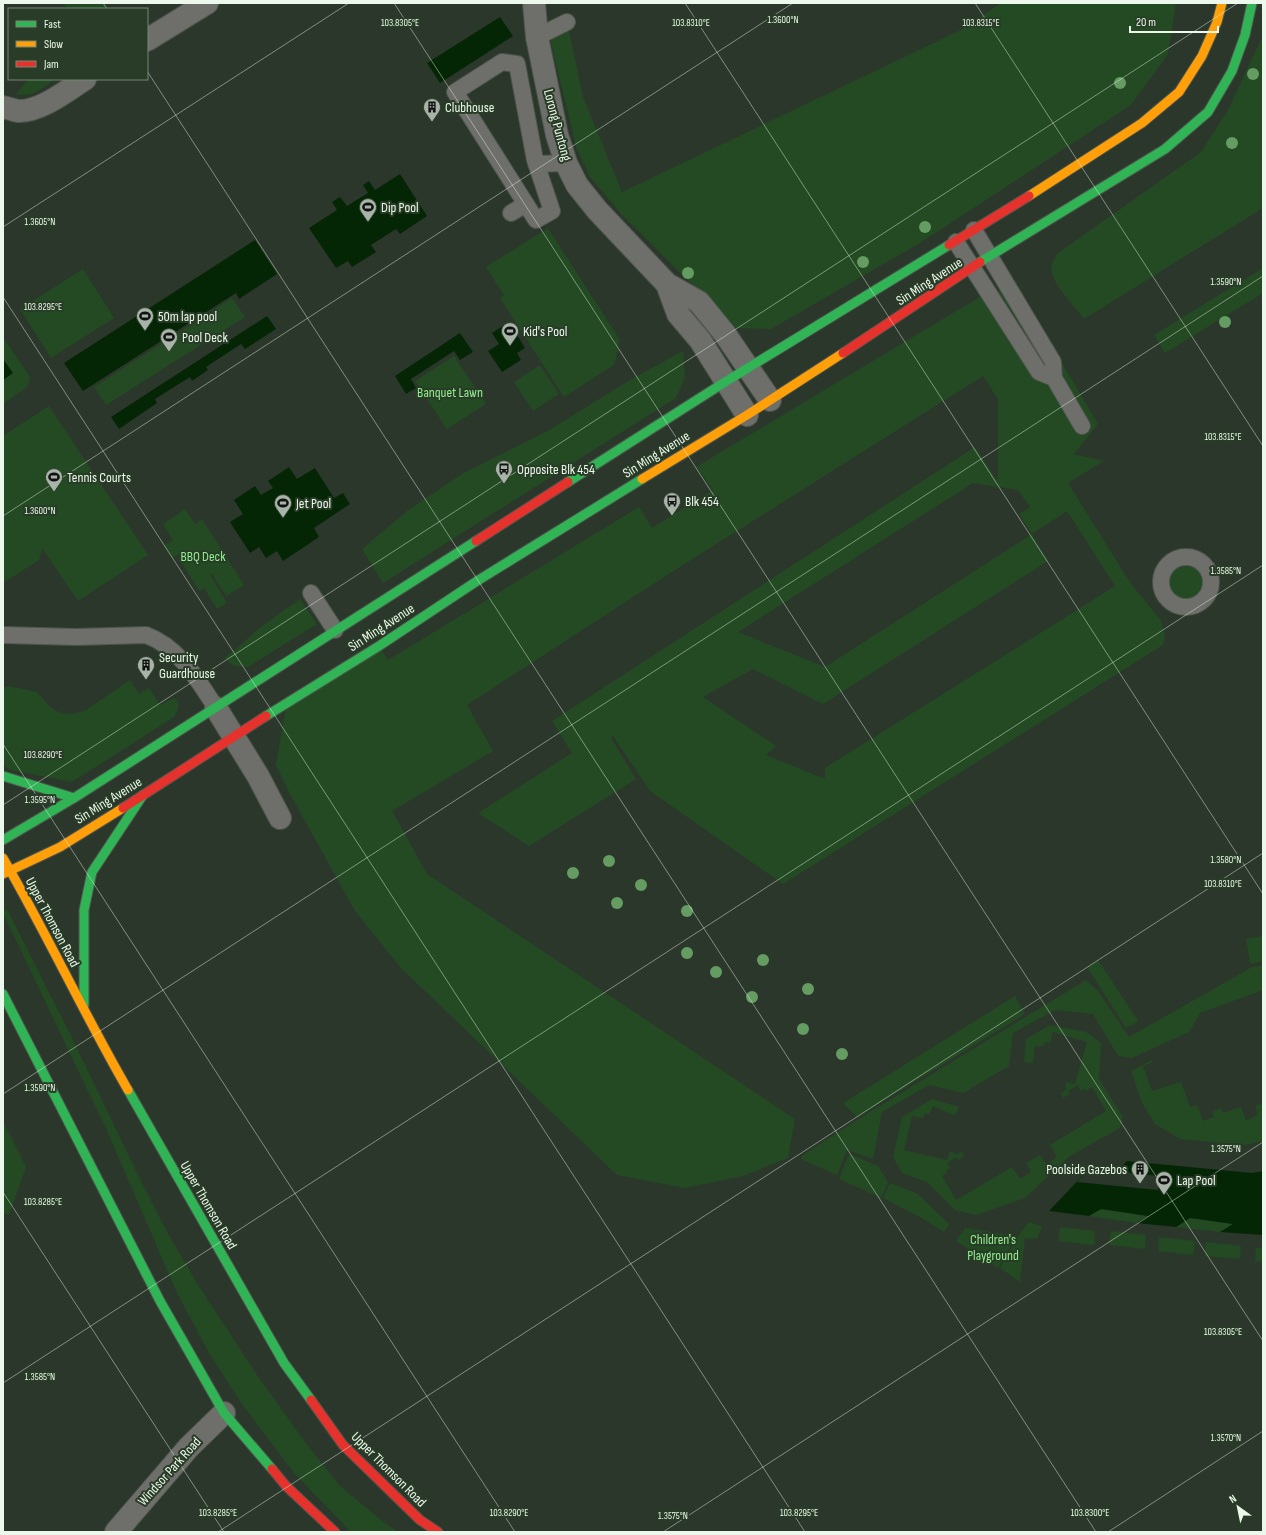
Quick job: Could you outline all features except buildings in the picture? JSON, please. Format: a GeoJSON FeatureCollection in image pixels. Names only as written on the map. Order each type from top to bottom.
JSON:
{"type":"FeatureCollection","features":[{"type":"Feature","properties":{"kind":"main road","name":"Sin Ming Avenue"},"geometry":{"type":"LineString","coordinates":[[3,840],[74,798],[216,708],[335,630],[725,382],[956,242],[1142,123],[1179,92],[1202,56],[1217,22],[1222,3]]}},
{"type":"Feature","properties":{"kind":"main road","name":"Sin Ming Avenue"},"geometry":{"type":"LineString","coordinates":[[6,872],[60,847],[143,796],[233,736],[379,646],[477,581],[747,415],[990,256],[1166,149],[1208,112],[1232,71],[1245,35],[1252,3]]}},
{"type":"Feature","properties":{"kind":"main road"},"geometry":{"type":"LineString","coordinates":[[3,776],[74,798]]}},
{"type":"Feature","properties":{"kind":"main road"},"geometry":{"type":"LineString","coordinates":[[84,1012],[84,910],[92,872],[143,796]]}},
{"type":"Feature","properties":{"kind":"main road","name":"Upper Thomson Road"},"geometry":{"type":"LineString","coordinates":[[3,858],[6,872],[23,893],[84,1012],[284,1363],[343,1445],[420,1520],[438,1532]]}},
{"type":"Feature","properties":{"kind":"main road"},"geometry":{"type":"LineString","coordinates":[[3,994],[5,1002],[160,1301],[224,1413],[286,1486],[335,1532]]}},
{"type":"Feature","properties":{"kind":"street"},"geometry":{"type":"LineString","coordinates":[[148,39],[207,3]]}},
{"type":"Feature","properties":{"kind":"street","name":"Lorong Puntong"},"geometry":{"type":"LineString","coordinates":[[534,3],[537,37],[557,135],[566,163],[577,185],[593,205],[666,284],[698,302],[725,334],[749,367],[770,400]]}},
{"type":"Feature","properties":{"kind":"street"},"geometry":{"type":"LineString","coordinates":[[3,107],[19,111],[37,107],[83,80]]}},
{"type":"Feature","properties":{"kind":"street","name":"Lorong Puntong"},"geometry":{"type":"LineString","coordinates":[[666,284],[678,314],[700,340],[747,415]]}},
{"type":"Feature","properties":{"kind":"street"},"geometry":{"type":"LineString","coordinates":[[216,708],[262,784],[280,818]]}},
{"type":"Feature","properties":{"kind":"street","name":"Windsor Park Road"},"geometry":{"type":"LineString","coordinates":[[116,1532],[189,1447],[224,1413]]}},
{"type":"Feature","properties":{"kind":"lane"},"geometry":{"type":"LineString","coordinates":[[537,37],[567,22]]}},
{"type":"Feature","properties":{"kind":"lane"},"geometry":{"type":"LineString","coordinates":[[502,62],[517,64],[536,164],[552,211],[536,220],[526,204],[455,92],[502,62]]}},
{"type":"Feature","properties":{"kind":"lane"},"geometry":{"type":"LineString","coordinates":[[536,164],[566,163]]}},
{"type":"Feature","properties":{"kind":"lane"},"geometry":{"type":"LineString","coordinates":[[511,213],[526,204]]}},
{"type":"Feature","properties":{"kind":"lane"},"geometry":{"type":"LineString","coordinates":[[974,230],[1053,362],[1054,378],[1082,426]]}},
{"type":"Feature","properties":{"kind":"lane"},"geometry":{"type":"LineString","coordinates":[[956,242],[1039,372],[1054,378]]}},
{"type":"Feature","properties":{"kind":"lane"},"geometry":{"type":"LineString","coordinates":[[311,593],[335,630]]}},
{"type":"Feature","properties":{"kind":"lane"},"geometry":{"type":"LineString","coordinates":[[3,634],[76,637],[146,635],[155,638],[175,652],[196,677],[216,708]]}},
{"type":"Feature","properties":{"kind":"green space"},"geometry":{"type":"Polygon","coordinates":[[[63,3],[105,3],[108,8],[68,8],[63,3]]]}},
{"type":"Feature","properties":{"kind":"green space"},"geometry":{"type":"Polygon","coordinates":[[[1001,3],[1176,3],[1168,54],[1131,105],[920,243],[771,329],[736,328],[622,215],[590,177],[577,150],[548,31],[567,22],[583,97],[622,192],[961,30],[1001,3]]]}},
{"type":"Feature","properties":{"kind":"green space"},"geometry":{"type":"Polygon","coordinates":[[[1263,35],[1263,208],[1084,319],[1061,290],[1052,273],[1053,263],[1058,253],[1201,152],[1227,112],[1263,35]]]}},
{"type":"Feature","properties":{"kind":"green space"},"geometry":{"type":"Polygon","coordinates":[[[28,80],[54,80],[42,89],[27,95],[16,94],[28,80]]]}},
{"type":"Feature","properties":{"kind":"green space"},"geometry":{"type":"Polygon","coordinates":[[[548,228],[620,340],[614,365],[564,397],[500,298],[504,295],[486,267],[548,228]]]}},
{"type":"Feature","properties":{"kind":"green space"},"geometry":{"type":"Polygon","coordinates":[[[1263,268],[1263,293],[1165,353],[1154,335],[1263,268]]]}},
{"type":"Feature","properties":{"kind":"green space"},"geometry":{"type":"Polygon","coordinates":[[[83,269],[114,318],[51,358],[20,309],[83,269]]]}},
{"type":"Feature","properties":{"kind":"green space"},"geometry":{"type":"Polygon","coordinates":[[[1002,291],[1059,358],[1098,424],[1074,454],[1104,461],[1068,483],[1131,584],[1160,619],[1165,635],[1163,645],[783,884],[650,791],[613,736],[611,738],[636,779],[529,846],[478,813],[572,753],[552,721],[975,447],[998,482],[998,399],[983,376],[664,577],[467,705],[493,751],[392,811],[427,874],[795,1119],[788,1158],[743,1176],[685,1188],[617,1175],[400,967],[355,911],[290,794],[276,765],[287,702],[379,646],[388,660],[639,507],[652,528],[713,490],[696,467],[988,292],[1002,291]],[[973,483],[738,632],[825,667],[1032,534],[1019,514],[1030,507],[1018,490],[973,483]],[[1067,511],[1032,534],[1048,561],[823,704],[753,669],[703,697],[776,746],[766,755],[825,779],[825,768],[1115,586],[1067,511]]]}},
{"type":"Feature","properties":{"kind":"green space","name":"Pool Deck"},"geometry":{"type":"Polygon","coordinates":[[[232,298],[245,317],[106,405],[94,387],[232,298]]]}},
{"type":"Feature","properties":{"kind":"green space"},"geometry":{"type":"Polygon","coordinates":[[[3,337],[30,377],[27,387],[3,404],[3,337]]]}},
{"type":"Feature","properties":{"kind":"green space"},"geometry":{"type":"Polygon","coordinates":[[[683,351],[685,377],[676,398],[383,583],[362,549],[408,510],[462,474],[551,429],[630,380],[683,351]]]}},
{"type":"Feature","properties":{"kind":"green space","name":"Banquet Lawn"},"geometry":{"type":"Polygon","coordinates":[[[454,356],[486,404],[447,429],[415,381],[454,356]]]}},
{"type":"Feature","properties":{"kind":"green space"},"geometry":{"type":"Polygon","coordinates":[[[540,365],[559,394],[533,411],[514,382],[540,365]]]}},
{"type":"Feature","properties":{"kind":"green space","name":"Tennis Courts"},"geometry":{"type":"Polygon","coordinates":[[[49,406],[148,555],[78,601],[42,548],[39,560],[3,583],[3,436],[49,406]]]}},
{"type":"Feature","properties":{"kind":"green space","name":"BBQ Deck"},"geometry":{"type":"Polygon","coordinates":[[[185,509],[195,524],[202,519],[244,585],[226,596],[212,574],[210,575],[227,603],[217,609],[204,588],[199,591],[180,560],[184,557],[181,553],[172,558],[164,546],[173,540],[163,524],[185,509]]]}},
{"type":"Feature","properties":{"kind":"green space"},"geometry":{"type":"Polygon","coordinates":[[[1181,558],[1191,558],[1203,565],[1210,577],[1210,587],[1203,599],[1191,606],[1181,606],[1173,602],[1166,595],[1162,587],[1162,577],[1166,569],[1173,562],[1181,558]]]}},
{"type":"Feature","properties":{"kind":"green space"},"geometry":{"type":"Polygon","coordinates":[[[300,599],[317,624],[248,667],[234,666],[224,658],[258,629],[300,599]]]}},
{"type":"Feature","properties":{"kind":"green space"},"geometry":{"type":"Polygon","coordinates":[[[130,680],[139,694],[149,688],[160,705],[174,698],[178,701],[178,709],[174,717],[72,782],[10,770],[3,765],[3,688],[8,686],[37,692],[51,708],[61,713],[73,714],[86,710],[130,680]]]}},
{"type":"Feature","properties":{"kind":"green space"},"geometry":{"type":"Polygon","coordinates":[[[5,909],[8,911],[71,1036],[167,1232],[200,1288],[257,1375],[305,1442],[340,1486],[398,1532],[351,1532],[294,1473],[242,1404],[209,1353],[177,1293],[108,1133],[3,913],[5,909]]]}},
{"type":"Feature","properties":{"kind":"green space"},"geometry":{"type":"Polygon","coordinates":[[[1263,936],[1263,961],[1250,964],[1246,939],[1263,936]]]}},
{"type":"Feature","properties":{"kind":"green space"},"geometry":{"type":"Polygon","coordinates":[[[1098,960],[1138,1021],[1126,1028],[1087,967],[1098,960]]]}},
{"type":"Feature","properties":{"kind":"green space"},"geometry":{"type":"Polygon","coordinates":[[[1263,965],[1263,990],[1200,1013],[1189,1032],[1132,1058],[1118,1056],[1093,1014],[1055,1010],[1013,1033],[1009,1066],[963,1093],[929,1085],[882,1112],[873,1159],[847,1150],[837,1175],[801,1159],[803,1155],[857,1120],[1086,980],[1098,991],[1129,1037],[1252,967],[1263,965]]]}},
{"type":"Feature","properties":{"kind":"green space"},"geometry":{"type":"Polygon","coordinates":[[[1015,996],[1025,1014],[857,1117],[843,1103],[1015,996]]]}},
{"type":"Feature","properties":{"kind":"green space"},"geometry":{"type":"Polygon","coordinates":[[[1050,1025],[1086,1032],[1101,1043],[1099,1079],[1123,1117],[1120,1128],[1070,1156],[1025,1198],[976,1215],[955,1210],[927,1182],[902,1173],[893,1157],[902,1117],[932,1099],[959,1107],[955,1116],[933,1106],[929,1114],[924,1114],[923,1118],[912,1116],[904,1150],[947,1160],[950,1151],[955,1155],[962,1151],[964,1156],[958,1160],[956,1157],[947,1163],[950,1168],[946,1171],[947,1173],[942,1176],[956,1200],[1012,1167],[1020,1179],[1031,1172],[1026,1163],[1040,1155],[1046,1164],[1057,1157],[1050,1145],[1106,1111],[1092,1087],[1086,1091],[1085,1088],[1081,1091],[1078,1085],[1068,1091],[1070,1094],[1063,1098],[1061,1093],[1067,1089],[1065,1086],[1066,1082],[1075,1084],[1087,1042],[1053,1032],[1050,1043],[1046,1042],[1043,1046],[1035,1046],[1033,1063],[1024,1062],[1026,1039],[1050,1025]]]}},
{"type":"Feature","properties":{"kind":"green space"},"geometry":{"type":"Polygon","coordinates":[[[1152,1060],[1153,1062],[1143,1066],[1152,1091],[1181,1082],[1190,1107],[1197,1105],[1203,1121],[1214,1117],[1212,1112],[1221,1108],[1223,1113],[1241,1107],[1246,1120],[1258,1115],[1255,1106],[1263,1103],[1263,1141],[1245,1145],[1180,1139],[1155,1124],[1142,1103],[1131,1071],[1152,1060]]]}},
{"type":"Feature","properties":{"kind":"green space"},"geometry":{"type":"Polygon","coordinates":[[[3,1121],[26,1167],[9,1215],[3,1213],[3,1121]]]}},
{"type":"Feature","properties":{"kind":"green space"},"geometry":{"type":"Polygon","coordinates":[[[849,1154],[878,1166],[888,1182],[881,1198],[839,1179],[849,1154]]]}},
{"type":"Feature","properties":{"kind":"green space"},"geometry":{"type":"Polygon","coordinates":[[[890,1183],[918,1194],[949,1224],[944,1232],[920,1217],[883,1198],[890,1183]]]}},
{"type":"Feature","properties":{"kind":"green space"},"geometry":{"type":"Polygon","coordinates":[[[1101,1209],[1148,1216],[1137,1223],[1089,1216],[1101,1209]]]}},
{"type":"Feature","properties":{"kind":"green space"},"geometry":{"type":"Polygon","coordinates":[[[1190,1218],[1234,1224],[1220,1232],[1176,1227],[1190,1218]]]}},
{"type":"Feature","properties":{"kind":"green space"},"geometry":{"type":"Polygon","coordinates":[[[1029,1222],[1042,1226],[1037,1239],[1025,1238],[1020,1282],[1000,1268],[1020,1233],[1029,1222]]]}},
{"type":"Feature","properties":{"kind":"green space"},"geometry":{"type":"Polygon","coordinates":[[[1060,1227],[1095,1231],[1094,1245],[1058,1241],[1060,1227]]]}},
{"type":"Feature","properties":{"kind":"green space","name":"Children's Playground"},"geometry":{"type":"Polygon","coordinates":[[[965,1228],[1017,1236],[998,1268],[956,1241],[965,1228]]]}},
{"type":"Feature","properties":{"kind":"green space"},"geometry":{"type":"Polygon","coordinates":[[[1111,1231],[1146,1235],[1145,1249],[1109,1245],[1111,1231]]]}},
{"type":"Feature","properties":{"kind":"green space"},"geometry":{"type":"Polygon","coordinates":[[[1159,1237],[1195,1241],[1193,1255],[1158,1251],[1159,1237]]]}},
{"type":"Feature","properties":{"kind":"green space"},"geometry":{"type":"Polygon","coordinates":[[[1206,1242],[1241,1246],[1240,1259],[1205,1256],[1206,1242]]]}},
{"type":"Feature","properties":{"kind":"green space"},"geometry":{"type":"Polygon","coordinates":[[[1256,1248],[1263,1248],[1263,1262],[1255,1261],[1256,1248]]]}},
{"type":"Feature","properties":{"kind":"shaded area"},"geometry":{"type":"Polygon","coordinates":[[[500,17],[513,36],[440,83],[427,63],[500,17]]]}},
{"type":"Feature","properties":{"kind":"shaded area","name":"Dip Pool"},"geometry":{"type":"Polygon","coordinates":[[[400,174],[427,216],[400,234],[396,229],[371,245],[376,252],[352,267],[348,261],[336,268],[309,228],[337,210],[332,202],[340,197],[347,206],[368,193],[363,185],[369,181],[375,190],[400,174]]]}},
{"type":"Feature","properties":{"kind":"shaded area","name":"50m lap pool"},"geometry":{"type":"Polygon","coordinates":[[[255,240],[277,274],[239,299],[236,293],[83,391],[64,363],[255,240]]]}},
{"type":"Feature","properties":{"kind":"shaded area"},"geometry":{"type":"Polygon","coordinates":[[[267,316],[276,329],[245,349],[241,344],[206,367],[208,370],[192,381],[190,377],[155,399],[157,403],[119,429],[111,417],[267,316]]]}},
{"type":"Feature","properties":{"kind":"shaded area","name":"Kid's Pool"},"geometry":{"type":"Polygon","coordinates":[[[509,322],[525,348],[517,353],[521,360],[502,372],[488,351],[499,344],[492,333],[509,322]]]}},
{"type":"Feature","properties":{"kind":"shaded area"},"geometry":{"type":"Polygon","coordinates":[[[460,333],[473,352],[460,360],[454,351],[411,379],[416,388],[406,394],[395,376],[460,333]]]}},
{"type":"Feature","properties":{"kind":"shaded area"},"geometry":{"type":"Polygon","coordinates":[[[3,359],[13,373],[3,380],[3,359]]]}},
{"type":"Feature","properties":{"kind":"shaded area","name":"Jet Pool"},"geometry":{"type":"Polygon","coordinates":[[[289,467],[297,479],[315,468],[334,498],[343,493],[350,504],[314,528],[319,537],[283,561],[277,551],[266,558],[259,547],[250,553],[230,522],[243,514],[234,500],[255,486],[261,495],[273,488],[268,481],[289,467]]]}},
{"type":"Feature","properties":{"kind":"shaded area","name":"Lap Pool"},"geometry":{"type":"Polygon","coordinates":[[[1127,1161],[1252,1173],[1263,1171],[1263,1235],[1220,1232],[1233,1224],[1190,1218],[1176,1227],[1137,1223],[1148,1216],[1101,1209],[1089,1216],[1049,1211],[1089,1169],[1116,1172],[1127,1161]]]}},
{"type":"Feature","properties":{"kind":"pier"},"geometry":{"type":"Polygon","coordinates":[[[1089,1169],[1159,1176],[1158,1190],[1077,1182],[1089,1169]]]}},
{"type":"Feature","properties":{"kind":"traffic: fast"},"geometry":{"type":"LineString","coordinates":[[980,262],[1165,149],[1208,112],[1232,71],[1245,35],[1252,3]]}},
{"type":"Feature","properties":{"kind":"traffic: fast"},"geometry":{"type":"LineString","coordinates":[[568,482],[725,382],[949,245]]}},
{"type":"Feature","properties":{"kind":"traffic: fast"},"geometry":{"type":"LineString","coordinates":[[266,716],[379,646],[477,581],[642,479]]}},
{"type":"Feature","properties":{"kind":"traffic: fast"},"geometry":{"type":"LineString","coordinates":[[3,840],[74,798],[476,541]]}},
{"type":"Feature","properties":{"kind":"traffic: fast"},"geometry":{"type":"LineString","coordinates":[[3,776],[74,798]]}},
{"type":"Feature","properties":{"kind":"traffic: fast"},"geometry":{"type":"LineString","coordinates":[[84,1006],[84,910],[92,872],[143,795]]}},
{"type":"Feature","properties":{"kind":"traffic: fast"},"geometry":{"type":"LineString","coordinates":[[3,994],[160,1301],[224,1413],[272,1469]]}},
{"type":"Feature","properties":{"kind":"traffic: fast"},"geometry":{"type":"LineString","coordinates":[[128,1090],[284,1363],[311,1400]]}},
{"type":"Feature","properties":{"kind":"traffic: slow"},"geometry":{"type":"LineString","coordinates":[[1029,196],[1142,123],[1179,92],[1202,56],[1217,22],[1222,3]]}},
{"type":"Feature","properties":{"kind":"traffic: slow"},"geometry":{"type":"LineString","coordinates":[[642,479],[747,415],[843,353]]}},
{"type":"Feature","properties":{"kind":"traffic: slow"},"geometry":{"type":"LineString","coordinates":[[3,874],[60,847],[123,808]]}},
{"type":"Feature","properties":{"kind":"traffic: slow"},"geometry":{"type":"LineString","coordinates":[[3,858],[128,1090]]}},
{"type":"Feature","properties":{"kind":"traffic: jam"},"geometry":{"type":"LineString","coordinates":[[949,245],[1029,196]]}},
{"type":"Feature","properties":{"kind":"traffic: jam"},"geometry":{"type":"LineString","coordinates":[[843,353],[980,262]]}},
{"type":"Feature","properties":{"kind":"traffic: jam"},"geometry":{"type":"LineString","coordinates":[[476,541],[568,482]]}},
{"type":"Feature","properties":{"kind":"traffic: jam"},"geometry":{"type":"LineString","coordinates":[[123,808],[266,716]]}},
{"type":"Feature","properties":{"kind":"traffic: jam"},"geometry":{"type":"LineString","coordinates":[[311,1400],[343,1445],[420,1520],[438,1532]]}},
{"type":"Feature","properties":{"kind":"traffic: jam"},"geometry":{"type":"LineString","coordinates":[[272,1469],[286,1486],[335,1532]]}},
{"type":"Feature","properties":{"kind":"place","name":"Clubhouse"},"geometry":{"type":"Point","coordinates":[432,122]}},
{"type":"Feature","properties":{"kind":"place","name":"Dip Pool"},"geometry":{"type":"Point","coordinates":[368,222]}},
{"type":"Feature","properties":{"kind":"place","name":"50m lap pool"},"geometry":{"type":"Point","coordinates":[145,331]}},
{"type":"Feature","properties":{"kind":"place","name":"Kid's Pool"},"geometry":{"type":"Point","coordinates":[510,346]}},
{"type":"Feature","properties":{"kind":"place","name":"Pool Deck"},"geometry":{"type":"Point","coordinates":[169,352]}},
{"type":"Feature","properties":{"kind":"place","name":"Opposite Blk 454"},"geometry":{"type":"Point","coordinates":[504,484]}},
{"type":"Feature","properties":{"kind":"place","name":"Tennis Courts"},"geometry":{"type":"Point","coordinates":[54,492]}},
{"type":"Feature","properties":{"kind":"place","name":"Blk 454"},"geometry":{"type":"Point","coordinates":[672,516]}},
{"type":"Feature","properties":{"kind":"place","name":"Jet Pool"},"geometry":{"type":"Point","coordinates":[283,518]}},
{"type":"Feature","properties":{"kind":"place","name":"Security Guardhouse"},"geometry":{"type":"Point","coordinates":[146,680]}},
{"type":"Feature","properties":{"kind":"place","name":"Poolside Gazebos"},"geometry":{"type":"Point","coordinates":[1140,1184]}},
{"type":"Feature","properties":{"kind":"place","name":"Lap Pool"},"geometry":{"type":"Point","coordinates":[1164,1195]}}]}
